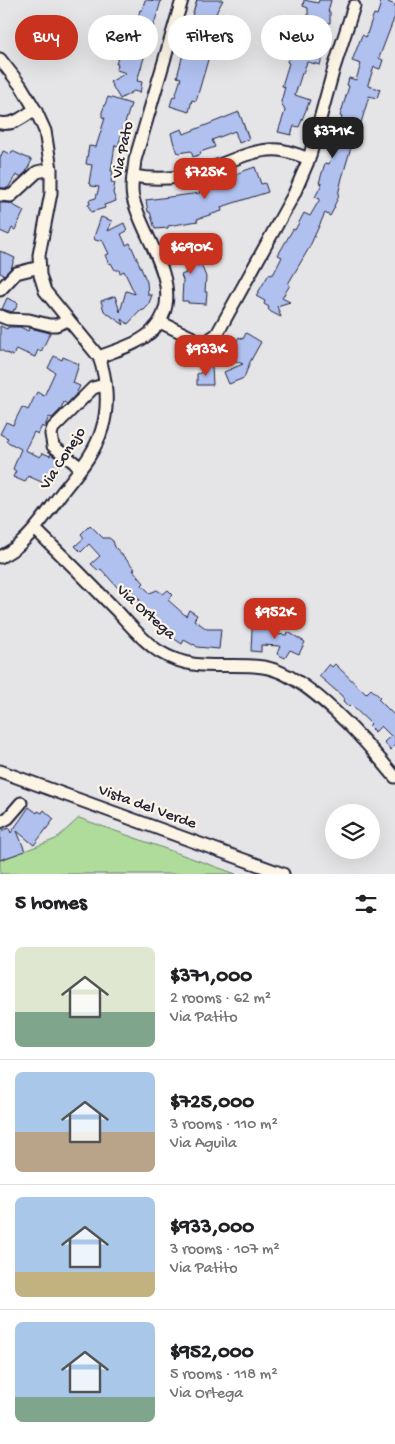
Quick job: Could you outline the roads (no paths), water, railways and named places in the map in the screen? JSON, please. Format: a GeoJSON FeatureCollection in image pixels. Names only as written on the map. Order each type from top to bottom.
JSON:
{"type":"FeatureCollection","features":[{"type":"Feature","properties":{"kind":"street","name":"Via Pato"},"geometry":{"type":"LineString","coordinates":[[160,322],[167,295],[165,276],[132,197],[133,176],[138,151],[182,0]]}},
{"type":"Feature","properties":{"kind":"street"},"geometry":{"type":"LineString","coordinates":[[0,59],[21,86],[45,131],[52,169],[51,193],[39,255],[40,275],[45,291],[99,358],[140,339],[152,331],[160,322],[197,340],[206,342],[217,334],[294,194],[309,159],[334,68],[354,6]]}},
{"type":"Feature","properties":{"kind":"street"},"geometry":{"type":"LineString","coordinates":[[0,123],[13,122],[35,110]]}},
{"type":"Feature","properties":{"kind":"street"},"geometry":{"type":"LineString","coordinates":[[133,176],[149,179],[178,178],[198,173],[252,153],[267,150],[286,152],[309,159]]}},
{"type":"Feature","properties":{"kind":"street"},"geometry":{"type":"LineString","coordinates":[[0,195],[11,196],[37,172],[52,169]]}},
{"type":"Feature","properties":{"kind":"street"},"geometry":{"type":"LineString","coordinates":[[0,290],[16,273],[40,267]]}},
{"type":"Feature","properties":{"kind":"street"},"geometry":{"type":"LineString","coordinates":[[0,316],[8,319],[29,320],[56,326],[68,320]]}},
{"type":"Feature","properties":{"kind":"street","name":"Via Conejo"},"geometry":{"type":"LineString","coordinates":[[0,556],[22,543],[36,528],[96,445],[102,429],[106,398],[99,358]]}},
{"type":"Feature","properties":{"kind":"street"},"geometry":{"type":"LineString","coordinates":[[81,468],[53,446],[51,434],[53,428],[93,388],[104,385]]}},
{"type":"Feature","properties":{"kind":"street","name":"Via Ortega"},"geometry":{"type":"LineString","coordinates":[[36,528],[159,651],[196,665],[264,667],[282,672],[334,711],[375,752],[395,777]]}},
{"type":"Feature","properties":{"kind":"street","name":"Vista del Verde"},"geometry":{"type":"LineString","coordinates":[[0,771],[283,874]]}},
{"type":"Feature","properties":{"kind":"street"},"geometry":{"type":"LineString","coordinates":[[0,822],[8,818],[21,803]]}}]}
